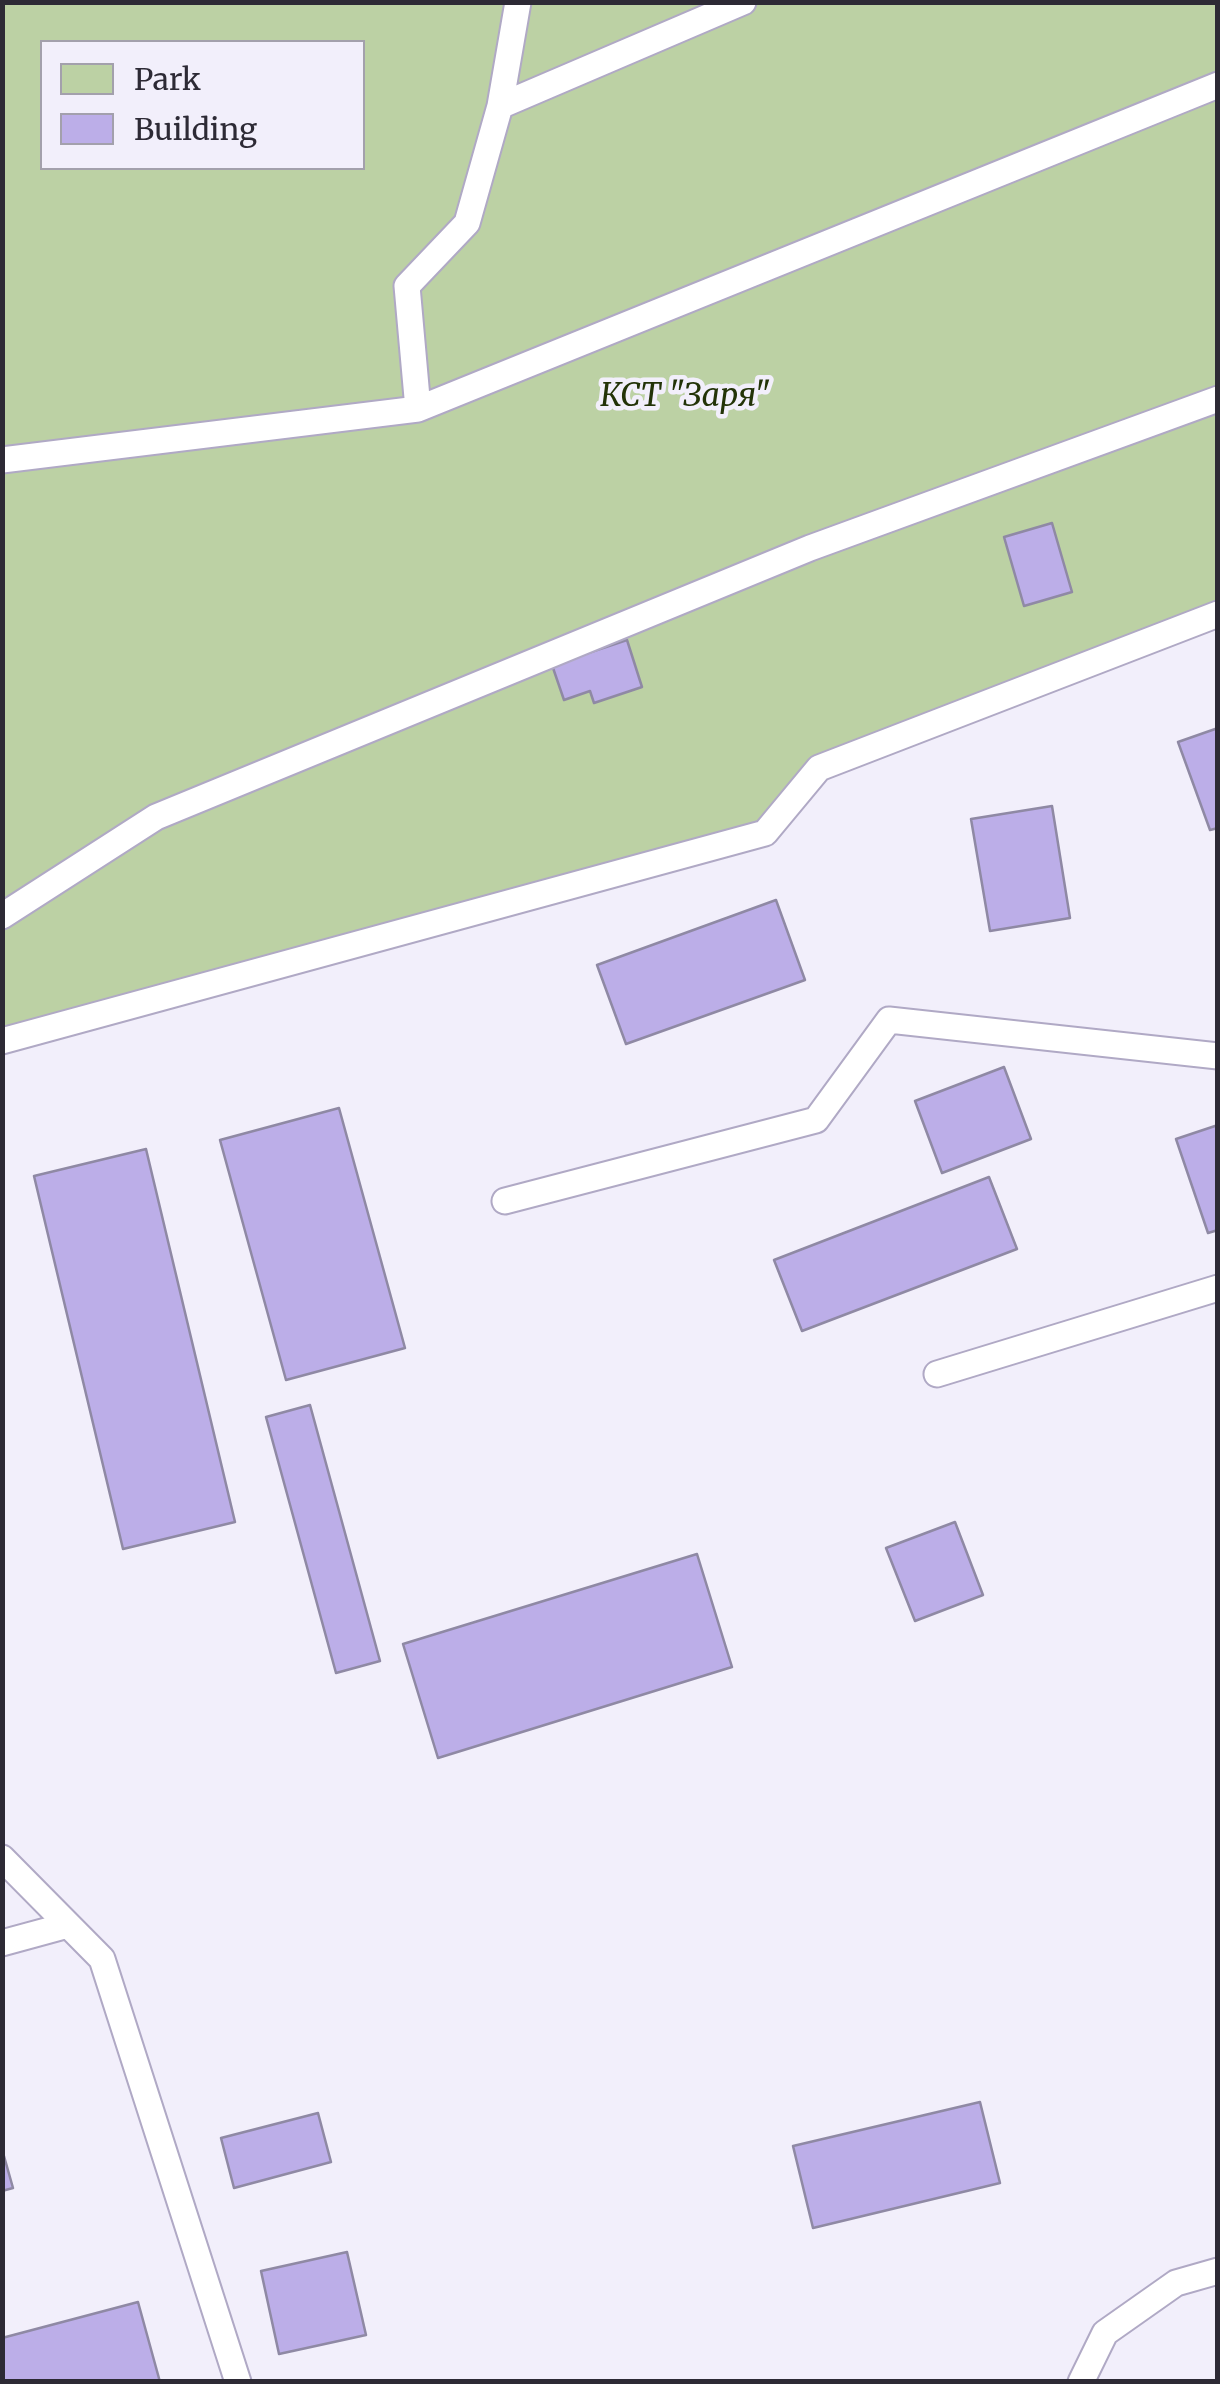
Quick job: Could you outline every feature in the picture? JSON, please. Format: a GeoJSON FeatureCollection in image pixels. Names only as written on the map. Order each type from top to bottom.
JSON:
{"type":"FeatureCollection","features":[{"type":"Feature","properties":{"kind":"lane"},"geometry":{"type":"LineString","coordinates":[[418,409],[408,286],[467,224],[500,106],[518,2]]}},
{"type":"Feature","properties":{"kind":"lane"},"geometry":{"type":"LineString","coordinates":[[500,106],[743,2]]}},
{"type":"Feature","properties":{"kind":"lane"},"geometry":{"type":"LineString","coordinates":[[2,460],[418,409],[1218,85]]}},
{"type":"Feature","properties":{"kind":"lane"},"geometry":{"type":"LineString","coordinates":[[2,916],[156,817],[810,548],[1218,399]]}},
{"type":"Feature","properties":{"kind":"lane"},"geometry":{"type":"LineString","coordinates":[[2,1041],[765,833],[819,768],[1218,614]]}},
{"type":"Feature","properties":{"kind":"lane"},"geometry":{"type":"LineString","coordinates":[[505,1201],[816,1120],[889,1020],[1218,1056]]}},
{"type":"Feature","properties":{"kind":"lane"},"geometry":{"type":"LineString","coordinates":[[938,1374],[1218,1288]]}},
{"type":"Feature","properties":{"kind":"lane"},"geometry":{"type":"LineString","coordinates":[[2,1858],[102,1959],[238,2382]]}},
{"type":"Feature","properties":{"kind":"lane"},"geometry":{"type":"LineString","coordinates":[[2,1942],[68,1925]]}},
{"type":"Feature","properties":{"kind":"lane"},"geometry":{"type":"LineString","coordinates":[[1081,2382],[1105,2333],[1176,2283],[1218,2271]]}},
{"type":"Feature","properties":{"kind":"green space","name":"КСТ \"Заря\""},"geometry":{"type":"Polygon","coordinates":[[[3,3],[1217,3],[1217,614],[819,768],[765,833],[3,1041],[3,3]]]}},
{"type":"Feature","properties":{"kind":"building"},"geometry":{"type":"Polygon","coordinates":[[[1052,523],[1072,592],[1024,606],[1004,537],[1052,523]]]}},
{"type":"Feature","properties":{"kind":"building"},"geometry":{"type":"Polygon","coordinates":[[[627,640],[642,687],[594,703],[590,691],[564,700],[552,665],[627,640]]]}},
{"type":"Feature","properties":{"kind":"building"},"geometry":{"type":"Polygon","coordinates":[[[1218,728],[1218,828],[1210,830],[1178,742],[1218,728]]]}},
{"type":"Feature","properties":{"kind":"building"},"geometry":{"type":"Polygon","coordinates":[[[1052,806],[1070,918],[990,931],[971,819],[1052,806]]]}},
{"type":"Feature","properties":{"kind":"building"},"geometry":{"type":"Polygon","coordinates":[[[776,900],[805,980],[626,1044],[597,965],[776,900]]]}},
{"type":"Feature","properties":{"kind":"building"},"geometry":{"type":"Polygon","coordinates":[[[1004,1067],[1031,1139],[942,1173],[915,1101],[1004,1067]]]}},
{"type":"Feature","properties":{"kind":"building"},"geometry":{"type":"Polygon","coordinates":[[[339,1108],[405,1348],[286,1380],[220,1140],[339,1108]]]}},
{"type":"Feature","properties":{"kind":"building"},"geometry":{"type":"Polygon","coordinates":[[[1218,1125],[1218,1230],[1208,1233],[1176,1139],[1218,1125]]]}},
{"type":"Feature","properties":{"kind":"building"},"geometry":{"type":"Polygon","coordinates":[[[146,1149],[235,1522],[123,1549],[34,1176],[146,1149]]]}},
{"type":"Feature","properties":{"kind":"building"},"geometry":{"type":"Polygon","coordinates":[[[989,1177],[1017,1249],[802,1331],[774,1260],[989,1177]]]}},
{"type":"Feature","properties":{"kind":"building"},"geometry":{"type":"Polygon","coordinates":[[[310,1405],[380,1661],[336,1673],[266,1417],[310,1405]]]}},
{"type":"Feature","properties":{"kind":"building"},"geometry":{"type":"Polygon","coordinates":[[[955,1522],[983,1595],[915,1621],[886,1548],[955,1522]]]}},
{"type":"Feature","properties":{"kind":"building"},"geometry":{"type":"Polygon","coordinates":[[[697,1554],[732,1667],[438,1758],[403,1644],[697,1554]]]}},
{"type":"Feature","properties":{"kind":"building"},"geometry":{"type":"Polygon","coordinates":[[[980,2102],[1000,2183],[813,2228],[793,2146],[980,2102]]]}},
{"type":"Feature","properties":{"kind":"building"},"geometry":{"type":"Polygon","coordinates":[[[318,2113],[331,2162],[234,2188],[221,2138],[318,2113]]]}},
{"type":"Feature","properties":{"kind":"building"},"geometry":{"type":"Polygon","coordinates":[[[2,2149],[13,2188],[2,2191],[2,2149]]]}},
{"type":"Feature","properties":{"kind":"building"},"geometry":{"type":"Polygon","coordinates":[[[347,2252],[366,2335],[279,2354],[261,2271],[347,2252]]]}},
{"type":"Feature","properties":{"kind":"building"},"geometry":{"type":"Polygon","coordinates":[[[138,2302],[160,2382],[2,2382],[2,2338],[138,2302]]]}}]}
